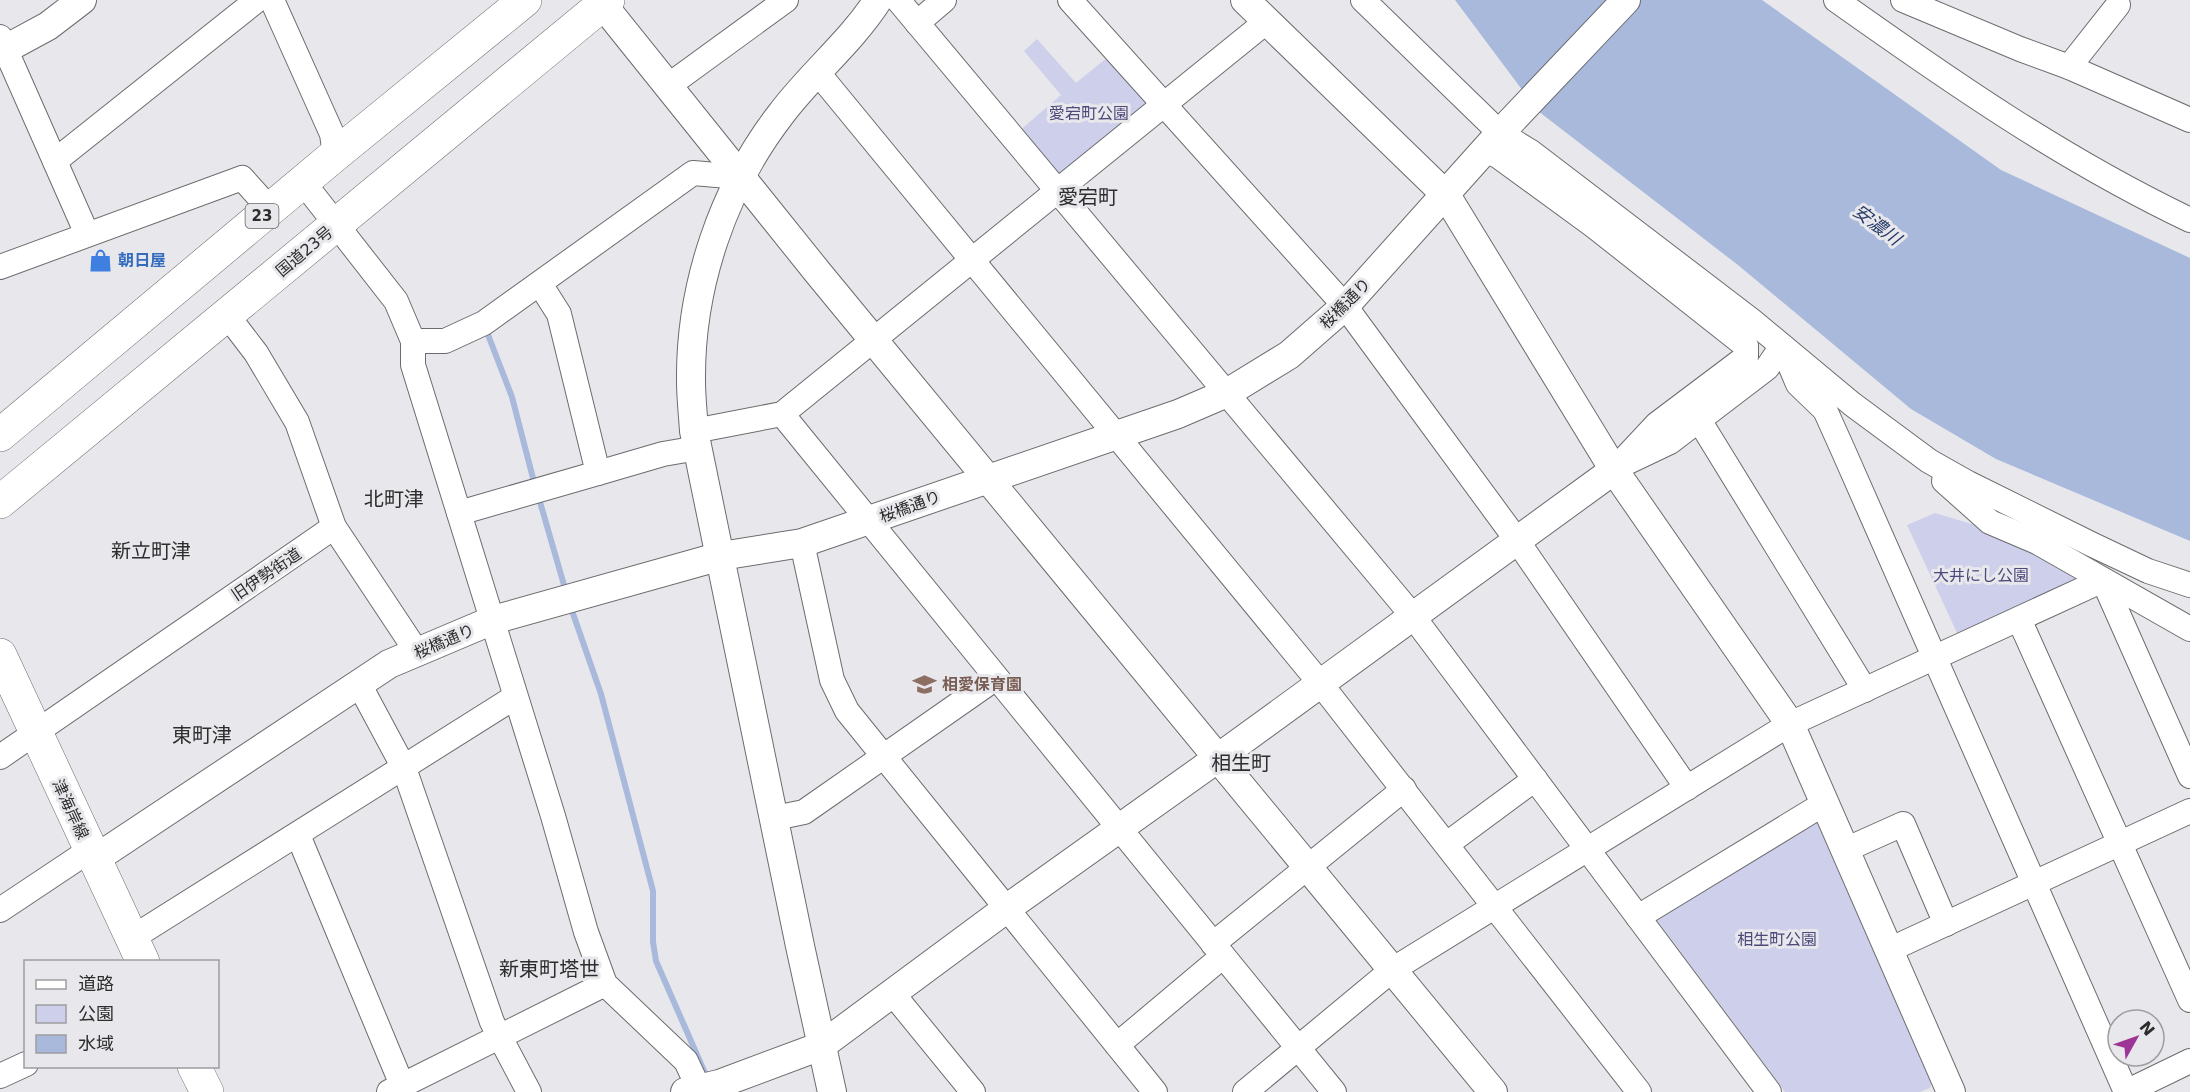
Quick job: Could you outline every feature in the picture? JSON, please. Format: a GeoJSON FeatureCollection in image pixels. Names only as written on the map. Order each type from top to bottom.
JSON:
{"type":"FeatureCollection","features":[{"type":"Feature","properties":{"kind":"main road","name":"23"},"geometry":{"type":"LineString","coordinates":[[0,435],[334,155],[525,0]]}},
{"type":"Feature","properties":{"kind":"main road","name":"国道23号"},"geometry":{"type":"LineString","coordinates":[[0,502],[603,2]]}},
{"type":"Feature","properties":{"kind":"main road","name":"津海岸線"},"geometry":{"type":"LineString","coordinates":[[0,655],[138,950]]}},
{"type":"Feature","properties":{"kind":"main road"},"geometry":{"type":"LineString","coordinates":[[195,1068],[207,1092]]}},
{"type":"Feature","properties":{"kind":"street"},"geometry":{"type":"LineString","coordinates":[[82,0],[48,26],[2,46],[87,234]]}},
{"type":"Feature","properties":{"kind":"street"},"geometry":{"type":"LineString","coordinates":[[55,161],[257,0]]}},
{"type":"Feature","properties":{"kind":"street"},"geometry":{"type":"LineString","coordinates":[[272,0],[332,134],[334,155]]}},
{"type":"Feature","properties":{"kind":"street"},"geometry":{"type":"LineString","coordinates":[[668,86],[786,0]]}},
{"type":"Feature","properties":{"kind":"street"},"geometry":{"type":"LineString","coordinates":[[832,1092],[696,440],[691,380],[702,282],[719,223],[740,177],[781,113],[864,23],[878,0]]}},
{"type":"Feature","properties":{"kind":"street"},"geometry":{"type":"LineString","coordinates":[[898,0],[1412,615],[1769,1092]]}},
{"type":"Feature","properties":{"kind":"street"},"geometry":{"type":"LineString","coordinates":[[917,23],[944,0]]}},
{"type":"Feature","properties":{"kind":"street"},"geometry":{"type":"LineString","coordinates":[[1070,0],[1345,306],[1516,539],[1687,788]]}},
{"type":"Feature","properties":{"kind":"street"},"geometry":{"type":"LineString","coordinates":[[1245,0],[1446,195],[1614,470],[1790,724],[1950,1092]]}},
{"type":"Feature","properties":{"kind":"street"},"geometry":{"type":"LineString","coordinates":[[1363,0],[1492,142],[1498,156],[1594,226],[1746,346],[1746,357],[1657,424],[1614,470]]}},
{"type":"Feature","properties":{"kind":"street","name":"桜橋通り"},"geometry":{"type":"LineString","coordinates":[[92,855],[389,664],[493,620],[721,556],[802,543],[1178,414],[1227,393],[1289,355],[1345,306],[1492,142],[1626,0]]}},
{"type":"Feature","properties":{"kind":"street"},"geometry":{"type":"LineString","coordinates":[[1903,0],[1936,6],[2020,49],[2190,120]]}},
{"type":"Feature","properties":{"kind":"street"},"geometry":{"type":"LineString","coordinates":[[603,2],[740,177],[1493,1092]]}},
{"type":"Feature","properties":{"kind":"street"},"geometry":{"type":"LineString","coordinates":[[1853,4],[1931,68],[2045,143],[2190,220]]}},
{"type":"Feature","properties":{"kind":"street"},"geometry":{"type":"LineString","coordinates":[[2069,68],[2118,5]]}},
{"type":"Feature","properties":{"kind":"street"},"geometry":{"type":"LineString","coordinates":[[459,513],[663,454],[696,440],[782,414],[1267,21]]}},
{"type":"Feature","properties":{"kind":"street"},"geometry":{"type":"LineString","coordinates":[[818,73],[1320,682],[1639,1092]]}},
{"type":"Feature","properties":{"kind":"street"},"geometry":{"type":"LineString","coordinates":[[1492,142],[1532,152],[1751,320],[1852,405],[1934,464],[2148,571],[2190,585]]}},
{"type":"Feature","properties":{"kind":"street"},"geometry":{"type":"LineString","coordinates":[[413,341],[445,341],[484,323],[693,173],[740,177]]}},
{"type":"Feature","properties":{"kind":"street"},"geometry":{"type":"LineString","coordinates":[[0,267],[242,178],[270,209]]}},
{"type":"Feature","properties":{"kind":"street"},"geometry":{"type":"LineString","coordinates":[[303,182],[396,301],[413,341],[413,365],[493,620],[586,932],[605,984],[686,1060],[707,1088],[821,1046],[1516,539],[1614,470],[1670,442],[1767,368],[1782,346]]}},
{"type":"Feature","properties":{"kind":"street"},"geometry":{"type":"LineString","coordinates":[[540,284],[560,314],[598,472]]}},
{"type":"Feature","properties":{"kind":"street"},"geometry":{"type":"LineString","coordinates":[[227,315],[256,353],[297,422],[334,527],[417,652]]}},
{"type":"Feature","properties":{"kind":"street"},"geometry":{"type":"LineString","coordinates":[[1782,346],[1798,384],[1825,410],[2126,1092],[2190,1061]]}},
{"type":"Feature","properties":{"kind":"street"},"geometry":{"type":"LineString","coordinates":[[782,414],[1334,1092]]}},
{"type":"Feature","properties":{"kind":"street"},"geometry":{"type":"LineString","coordinates":[[1699,420],[1865,690]]}},
{"type":"Feature","properties":{"kind":"street"},"geometry":{"type":"LineString","coordinates":[[1934,464],[1938,476],[1990,522],[2037,542],[2190,629]]}},
{"type":"Feature","properties":{"kind":"street","name":"旧伊勢街道"},"geometry":{"type":"LineString","coordinates":[[0,757],[334,527]]}},
{"type":"Feature","properties":{"kind":"street"},"geometry":{"type":"LineString","coordinates":[[802,543],[832,680],[847,711],[1155,1092]]}},
{"type":"Feature","properties":{"kind":"street"},"geometry":{"type":"LineString","coordinates":[[2148,571],[2190,603]]}},
{"type":"Feature","properties":{"kind":"street"},"geometry":{"type":"LineString","coordinates":[[1245,1092],[1392,970],[1790,724],[2103,579]]}},
{"type":"Feature","properties":{"kind":"street"},"geometry":{"type":"LineString","coordinates":[[2103,579],[2190,776]]}},
{"type":"Feature","properties":{"kind":"street"},"geometry":{"type":"LineString","coordinates":[[2019,619],[2190,1000]]}},
{"type":"Feature","properties":{"kind":"street"},"geometry":{"type":"LineString","coordinates":[[775,818],[804,812],[996,678]]}},
{"type":"Feature","properties":{"kind":"street"},"geometry":{"type":"LineString","coordinates":[[358,684],[404,768],[492,1022],[529,1092]]}},
{"type":"Feature","properties":{"kind":"street"},"geometry":{"type":"LineString","coordinates":[[138,950],[298,835],[515,697]]}},
{"type":"Feature","properties":{"kind":"street"},"geometry":{"type":"LineString","coordinates":[[1447,844],[1535,779]]}},
{"type":"Feature","properties":{"kind":"street"},"geometry":{"type":"LineString","coordinates":[[1117,1045],[1308,867],[1404,789]]}},
{"type":"Feature","properties":{"kind":"street"},"geometry":{"type":"LineString","coordinates":[[1638,917],[1825,803]]}},
{"type":"Feature","properties":{"kind":"street"},"geometry":{"type":"LineString","coordinates":[[1889,950],[2190,811]]}},
{"type":"Feature","properties":{"kind":"street"},"geometry":{"type":"LineString","coordinates":[[1845,850],[1903,824],[1946,924]]}},
{"type":"Feature","properties":{"kind":"street"},"geometry":{"type":"LineString","coordinates":[[298,835],[404,1088],[605,984]]}},
{"type":"Feature","properties":{"kind":"street"},"geometry":{"type":"LineString","coordinates":[[0,910],[92,855]]}},
{"type":"Feature","properties":{"kind":"street"},"geometry":{"type":"LineString","coordinates":[[893,994],[973,1092]]}},
{"type":"Feature","properties":{"kind":"street"},"geometry":{"type":"LineString","coordinates":[[0,1076],[24,1065]]}},
{"type":"Feature","properties":{"kind":"green space","name":"愛宕町公園"},"geometry":{"type":"Polygon","coordinates":[[[1037,39],[1076,83],[1109,56],[1147,99],[1147,108],[1064,175],[1054,174],[1018,132],[1061,95],[1024,51],[1037,39]]]}},
{"type":"Feature","properties":{"kind":"green space","name":"大井にし公園"},"geometry":{"type":"Polygon","coordinates":[[[1935,513],[2002,533],[2080,575],[2078,581],[1958,635],[1907,525],[1935,513]]]}},
{"type":"Feature","properties":{"kind":"green space","name":"相生町公園"},"geometry":{"type":"Polygon","coordinates":[[[1808,820],[1817,823],[1932,1082],[1930,1088],[1920,1092],[1785,1092],[1657,920],[1657,914],[1808,820]]]}},
{"type":"Feature","properties":{"kind":"water","name":"安濃川"},"geometry":{"type":"Polygon","coordinates":[[[1455,0],[1762,0],[2001,170],[2190,258],[2190,541],[1996,459],[1911,409],[1738,265],[1538,111],[1455,0]]]}},
{"type":"Feature","properties":{"kind":"waterway"},"geometry":{"type":"LineString","coordinates":[[485,327],[512,397],[535,486]]}},
{"type":"Feature","properties":{"kind":"waterway"},"geometry":{"type":"LineString","coordinates":[[538,495],[566,592]]}},
{"type":"Feature","properties":{"kind":"waterway"},"geometry":{"type":"LineString","coordinates":[[570,605],[601,694],[653,891],[653,942],[656,961],[705,1073]]}},
{"type":"Feature","properties":{"kind":"place","name":"朝日屋"},"geometry":{"type":"Point","coordinates":[100,260]}},
{"type":"Feature","properties":{"kind":"place","name":"相愛保育園"},"geometry":{"type":"Point","coordinates":[924,684]}},
{"type":"Feature","properties":{"kind":"district","name":"愛宕町"},"geometry":{"type":"Point","coordinates":[1088,197]}},
{"type":"Feature","properties":{"kind":"district","name":"北町津"},"geometry":{"type":"Point","coordinates":[394,499]}},
{"type":"Feature","properties":{"kind":"district","name":"新立町津"},"geometry":{"type":"Point","coordinates":[151,551]}},
{"type":"Feature","properties":{"kind":"district","name":"東町津"},"geometry":{"type":"Point","coordinates":[202,735]}},
{"type":"Feature","properties":{"kind":"district","name":"相生町"},"geometry":{"type":"Point","coordinates":[1241,763]}},
{"type":"Feature","properties":{"kind":"district","name":"新東町塔世"},"geometry":{"type":"Point","coordinates":[549,969]}}]}
